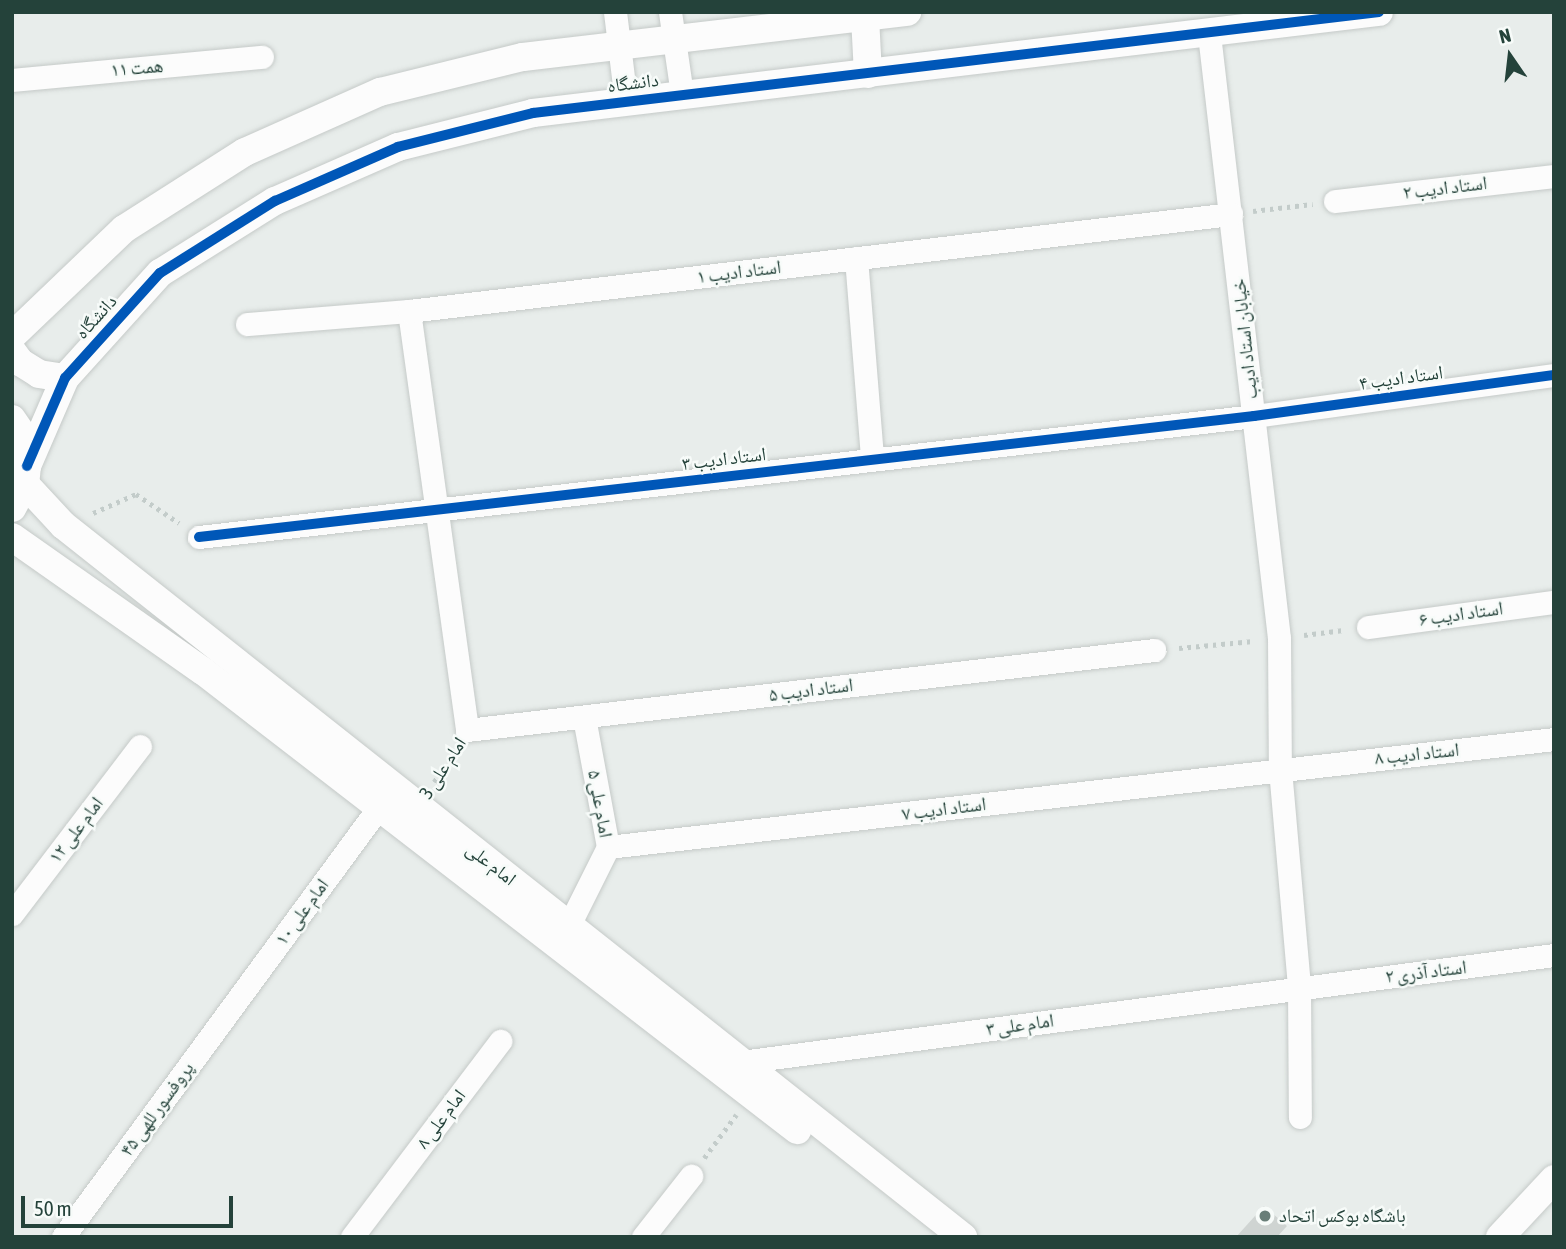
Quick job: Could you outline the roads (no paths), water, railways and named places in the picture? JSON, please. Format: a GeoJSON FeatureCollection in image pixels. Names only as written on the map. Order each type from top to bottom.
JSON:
{"type":"FeatureCollection","features":[{"type":"Feature","properties":{"kind":"street"},"geometry":{"type":"LineString","coordinates":[[615,12],[626,101]]}},
{"type":"Feature","properties":{"kind":"street","name":"دانشگاه"},"geometry":{"type":"LineString","coordinates":[[12,336],[124,229],[245,152],[380,92],[523,57],[618,46],[671,25],[865,17],[907,12]]}},
{"type":"Feature","properties":{"kind":"street","name":"دانشگاه"},"geometry":{"type":"LineString","coordinates":[[21,486],[65,378],[160,273],[275,201],[398,147],[533,113],[1379,12]]}},
{"type":"Feature","properties":{"kind":"street"},"geometry":{"type":"LineString","coordinates":[[865,17],[868,74]]}},
{"type":"Feature","properties":{"kind":"street"},"geometry":{"type":"LineString","coordinates":[[671,25],[682,94]]}},
{"type":"Feature","properties":{"kind":"street","name":"خیابان استاد ادیب"},"geometry":{"type":"LineString","coordinates":[[1209,34],[1279,638],[1280,769],[1299,988],[1300,1117]]}},
{"type":"Feature","properties":{"kind":"street","name":"همت ۱۱"},"geometry":{"type":"LineString","coordinates":[[12,80],[262,57]]}},
{"type":"Feature","properties":{"kind":"street","name":"استاد ادیب ۲"},"geometry":{"type":"LineString","coordinates":[[1335,201],[1554,176]]}},
{"type":"Feature","properties":{"kind":"street","name":"استاد ادیب ۱"},"geometry":{"type":"LineString","coordinates":[[247,324],[409,311],[1231,214]]}},
{"type":"Feature","properties":{"kind":"street"},"geometry":{"type":"LineString","coordinates":[[856,258],[872,459]]}},
{"type":"Feature","properties":{"kind":"street"},"geometry":{"type":"LineString","coordinates":[[409,311],[435,510]]}},
{"type":"Feature","properties":{"kind":"street"},"geometry":{"type":"LineString","coordinates":[[12,351],[20,362],[39,374],[65,378]]}},
{"type":"Feature","properties":{"kind":"street","name":"استاد ادیب ۴"},"geometry":{"type":"LineString","coordinates":[[1254,416],[1554,375]]}},
{"type":"Feature","properties":{"kind":"street","name":"استاد ادیب ۳"},"geometry":{"type":"LineString","coordinates":[[199,537],[1254,416]]}},
{"type":"Feature","properties":{"kind":"street"},"geometry":{"type":"LineString","coordinates":[[12,419],[22,434],[21,486]]}},
{"type":"Feature","properties":{"kind":"street","name":"امام علی"},"geometry":{"type":"LineString","coordinates":[[21,486],[63,525],[962,1237]]}},
{"type":"Feature","properties":{"kind":"street","name":"استاد ادیب ۵"},"geometry":{"type":"LineString","coordinates":[[435,510],[467,730],[1154,650]]}},
{"type":"Feature","properties":{"kind":"street","name":"امام علی"},"geometry":{"type":"LineString","coordinates":[[12,537],[203,671],[933,1237]]}},
{"type":"Feature","properties":{"kind":"street","name":"استاد ادیب ۶"},"geometry":{"type":"LineString","coordinates":[[1368,627],[1554,602]]}},
{"type":"Feature","properties":{"kind":"street","name":"امام علی ۵"},"geometry":{"type":"LineString","coordinates":[[569,925],[608,847],[584,717]]}},
{"type":"Feature","properties":{"kind":"street","name":"استاد ادیب ۸"},"geometry":{"type":"LineString","coordinates":[[1280,769],[1554,739]]}},
{"type":"Feature","properties":{"kind":"street","name":"امام علی ۱۲"},"geometry":{"type":"LineString","coordinates":[[12,914],[140,746]]}},
{"type":"Feature","properties":{"kind":"street","name":"استاد ادیب ۷"},"geometry":{"type":"LineString","coordinates":[[608,847],[1280,769]]}},
{"type":"Feature","properties":{"kind":"street","name":"امام علی ۱۰"},"geometry":{"type":"LineString","coordinates":[[225,1016],[379,807]]}},
{"type":"Feature","properties":{"kind":"street","name":"استاد آذری ۲"},"geometry":{"type":"LineString","coordinates":[[1299,988],[1554,955]]}},
{"type":"Feature","properties":{"kind":"street","name":"امام علی ۳"},"geometry":{"type":"LineString","coordinates":[[741,1062],[1299,988]]}},
{"type":"Feature","properties":{"kind":"street","name":"پروفسور للهی ۴۵"},"geometry":{"type":"LineString","coordinates":[[63,1237],[225,1016]]}},
{"type":"Feature","properties":{"kind":"street","name":"امام علی ۸"},"geometry":{"type":"LineString","coordinates":[[352,1237],[500,1041]]}},
{"type":"Feature","properties":{"kind":"street"},"geometry":{"type":"LineString","coordinates":[[643,1237],[691,1176]]}},
{"type":"Feature","properties":{"kind":"street"},"geometry":{"type":"LineString","coordinates":[[1500,1237],[1554,1179]]}},
{"type":"Feature","properties":{"kind":"place","name":"باشگاه بوکس اتحاد"},"geometry":{"type":"Point","coordinates":[1265,1216]}}]}
